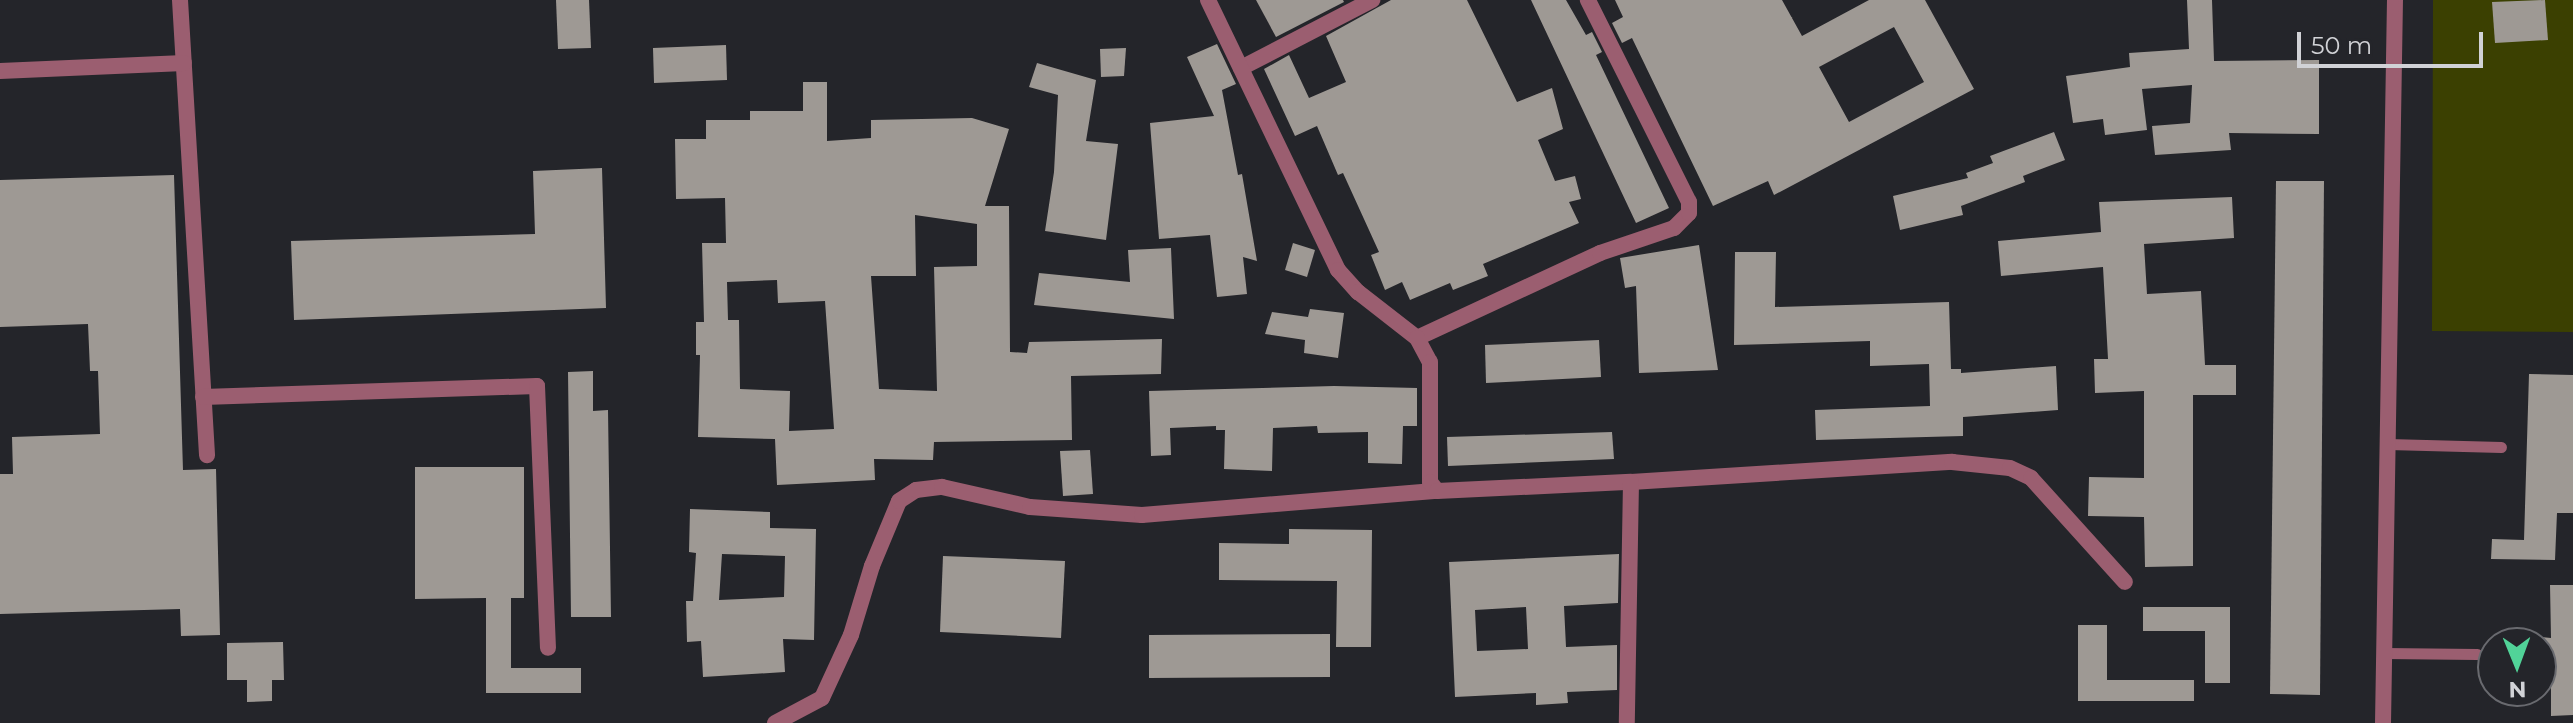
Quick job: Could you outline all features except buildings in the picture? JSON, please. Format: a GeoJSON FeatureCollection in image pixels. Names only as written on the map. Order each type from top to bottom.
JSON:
{"type":"FeatureCollection","features":[{"type":"Feature","properties":{"kind":"street"},"geometry":{"type":"LineString","coordinates":[[180,0],[207,455]]}},
{"type":"Feature","properties":{"kind":"street"},"geometry":{"type":"LineString","coordinates":[[1208,0],[1338,270],[1358,292],[1417,338],[1430,362],[1430,482],[1437,491]]}},
{"type":"Feature","properties":{"kind":"street"},"geometry":{"type":"LineString","coordinates":[[1241,68],[1372,0]]}},
{"type":"Feature","properties":{"kind":"street"},"geometry":{"type":"LineString","coordinates":[[1417,338],[1600,253],[1674,228],[1689,213],[1689,202],[1588,0]]}},
{"type":"Feature","properties":{"kind":"street"},"geometry":{"type":"LineString","coordinates":[[2383,723],[2395,0]]}},
{"type":"Feature","properties":{"kind":"street"},"geometry":{"type":"LineString","coordinates":[[0,71],[184,63]]}},
{"type":"Feature","properties":{"kind":"street"},"geometry":{"type":"LineString","coordinates":[[203,397],[537,386],[548,648]]}},
{"type":"Feature","properties":{"kind":"street"},"geometry":{"type":"LineString","coordinates":[[775,723],[822,698],[851,635],[872,566],[899,501],[916,490],[942,487],[1030,507],[1142,515],[1437,491],[1952,462],[2010,468],[2031,478],[2125,582]]}},
{"type":"Feature","properties":{"kind":"street"},"geometry":{"type":"LineString","coordinates":[[1627,723],[1631,482]]}},
{"type":"Feature","properties":{"kind":"lane"},"geometry":{"type":"LineString","coordinates":[[2388,444],[2501,447]]}},
{"type":"Feature","properties":{"kind":"lane"},"geometry":{"type":"LineString","coordinates":[[2384,653],[2477,654]]}},
{"type":"Feature","properties":{"kind":"green space"},"geometry":{"type":"Polygon","coordinates":[[[2433,0],[2573,0],[2573,332],[2432,331],[2433,0]]]}}]}
